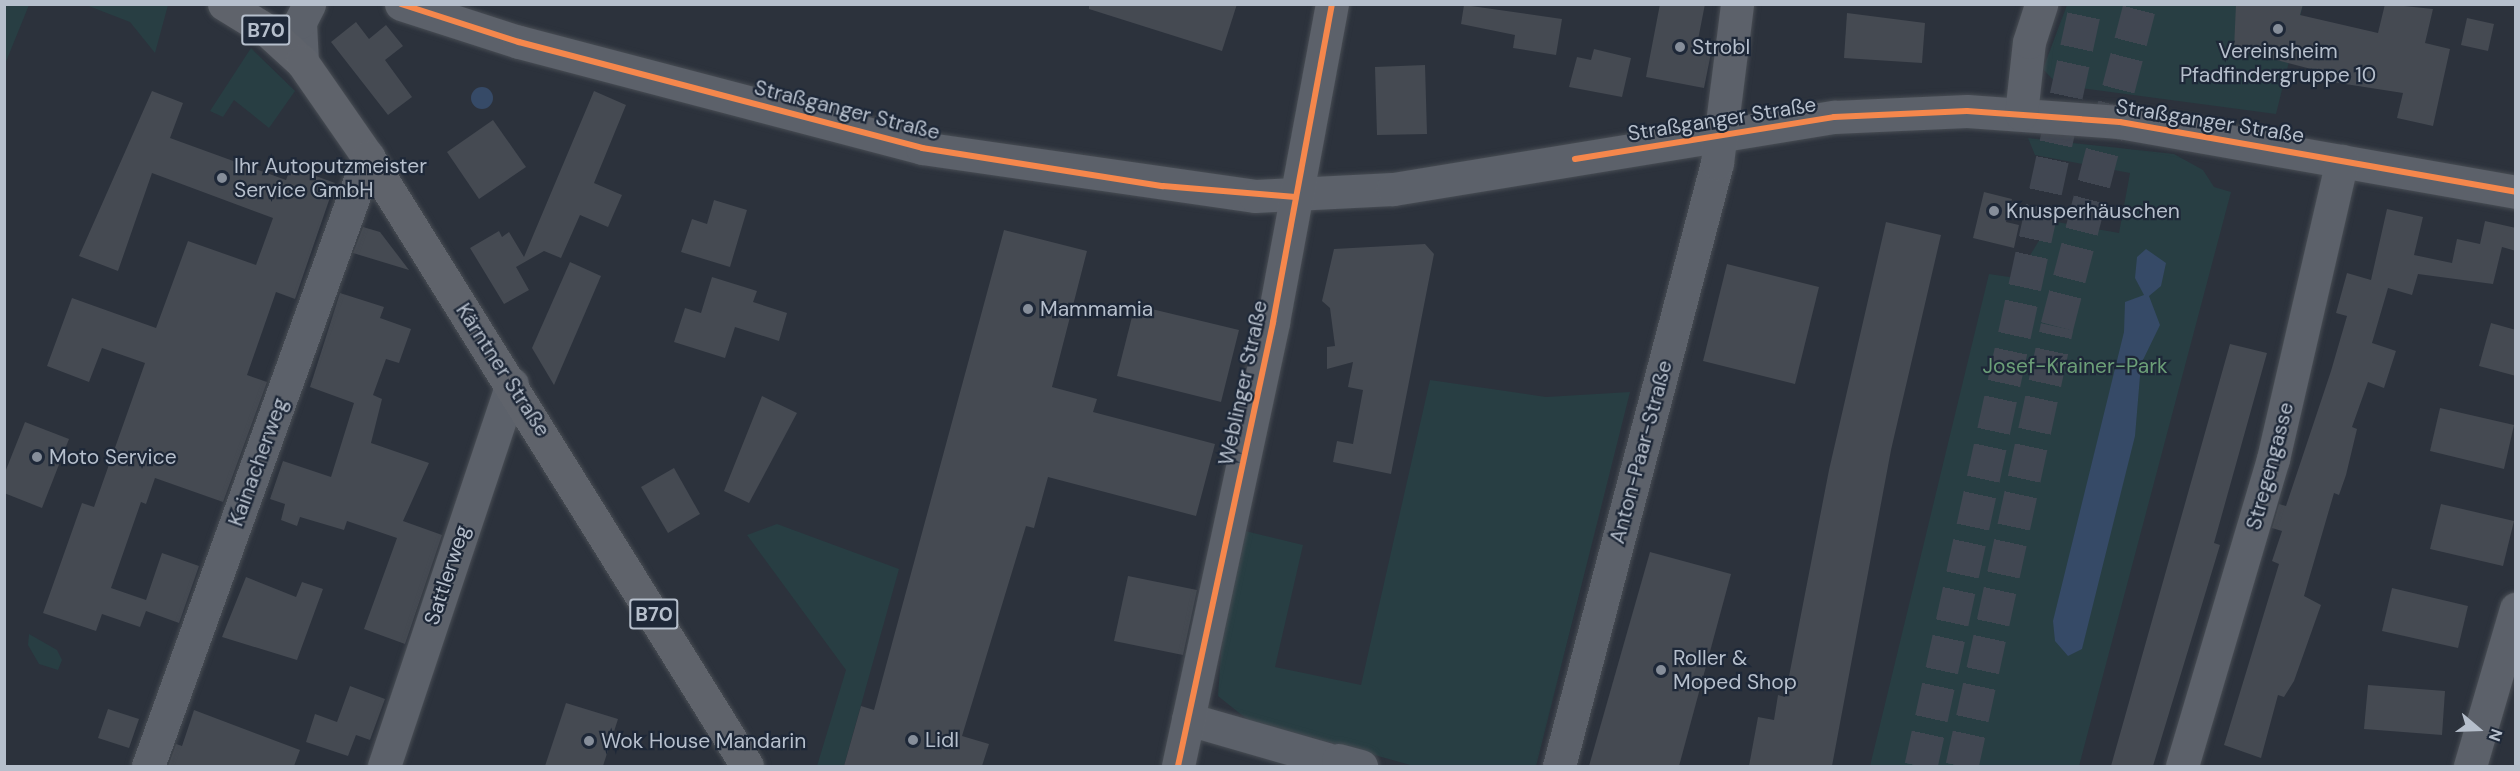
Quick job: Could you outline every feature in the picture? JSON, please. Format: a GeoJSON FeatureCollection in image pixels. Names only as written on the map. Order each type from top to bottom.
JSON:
{"type":"FeatureCollection","features":[{"type":"Feature","properties":{"kind":"main road","name":"Kärntner Straße"},"geometry":{"type":"LineString","coordinates":[[224,4],[268,31],[302,62],[368,157],[512,384],[747,766]]}},
{"type":"Feature","properties":{"kind":"street"},"geometry":{"type":"LineString","coordinates":[[302,62],[300,22],[309,4]]}},
{"type":"Feature","properties":{"kind":"street","name":"Straßganger Straße"},"geometry":{"type":"LineString","coordinates":[[401,4],[519,42],[922,147],[1163,186],[1296,197],[1393,189],[1720,136],[1887,113],[2021,114],[2120,122],[2516,192]]}},
{"type":"Feature","properties":{"kind":"street","name":"Weblinger Straße"},"geometry":{"type":"LineString","coordinates":[[1178,766],[1296,197],[1332,4]]}},
{"type":"Feature","properties":{"kind":"street","name":"Anton-Paar-Straße"},"geometry":{"type":"LineString","coordinates":[[1558,766],[1701,229],[1720,136],[1737,4]]}},
{"type":"Feature","properties":{"kind":"street"},"geometry":{"type":"LineString","coordinates":[[2021,114],[2029,42],[2041,4]]}},
{"type":"Feature","properties":{"kind":"street","name":"Kainacherweg"},"geometry":{"type":"LineString","coordinates":[[148,766],[368,157]]}},
{"type":"Feature","properties":{"kind":"street","name":"Stregengasse"},"geometry":{"type":"LineString","coordinates":[[2182,766],[2273,459],[2342,161]]}},
{"type":"Feature","properties":{"kind":"street","name":"Sattlerweg"},"geometry":{"type":"LineString","coordinates":[[384,766],[512,384]]}},
{"type":"Feature","properties":{"kind":"street"},"geometry":{"type":"LineString","coordinates":[[2470,766],[2516,609]]}},
{"type":"Feature","properties":{"kind":"street"},"geometry":{"type":"LineString","coordinates":[[1188,719],[1342,762]]}},
{"type":"Feature","properties":{"kind":"green space"},"geometry":{"type":"Polygon","coordinates":[[[4,5],[29,5],[5,64],[4,5]]]}},
{"type":"Feature","properties":{"kind":"green space"},"geometry":{"type":"Polygon","coordinates":[[[86,5],[168,5],[155,53],[130,22],[86,5]]]}},
{"type":"Feature","properties":{"kind":"green space"},"geometry":{"type":"Polygon","coordinates":[[[2067,5],[2303,5],[2276,114],[2058,85],[2043,69],[2067,5]]]}},
{"type":"Feature","properties":{"kind":"green space"},"geometry":{"type":"Polygon","coordinates":[[[251,48],[295,91],[269,128],[234,100],[223,117],[210,111],[251,48]]]}},
{"type":"Feature","properties":{"kind":"green space","name":"Josef-Krainer-Park"},"geometry":{"type":"Polygon","coordinates":[[[2028,138],[2174,154],[2203,170],[2214,187],[2231,192],[2079,766],[1870,766],[1989,274],[2016,278],[2051,221],[2119,233],[2130,173],[2035,155],[2028,138]]]}},
{"type":"Feature","properties":{"kind":"green space"},"geometry":{"type":"Polygon","coordinates":[[[1430,380],[1546,397],[1630,392],[1536,766],[1414,766],[1248,720],[1218,696],[1223,626],[1245,531],[1303,545],[1275,667],[1361,685],[1430,380]]]}},
{"type":"Feature","properties":{"kind":"green space"},"geometry":{"type":"Polygon","coordinates":[[[777,524],[899,569],[844,766],[817,766],[846,670],[747,535],[777,524]]]}},
{"type":"Feature","properties":{"kind":"green space"},"geometry":{"type":"Polygon","coordinates":[[[29,634],[57,650],[62,660],[58,670],[39,664],[28,645],[29,634]]]}},
{"type":"Feature","properties":{"kind":"water"},"geometry":{"type":"Polygon","coordinates":[[[482,87],[490,90],[493,98],[490,106],[482,109],[474,106],[471,98],[474,90],[482,87]]]}},
{"type":"Feature","properties":{"kind":"water"},"geometry":{"type":"Polygon","coordinates":[[[2146,249],[2166,263],[2161,286],[2149,296],[2160,325],[2141,364],[2135,436],[2082,649],[2068,656],[2055,641],[2053,621],[2124,332],[2125,302],[2144,295],[2135,278],[2137,257],[2146,249]]]}},
{"type":"Feature","properties":{"kind":"building"},"geometry":{"type":"Polygon","coordinates":[[[1089,4],[1237,4],[1222,51],[1089,9],[1089,4]]]}},
{"type":"Feature","properties":{"kind":"building","name":"Strobl"},"geometry":{"type":"Polygon","coordinates":[[[1660,4],[1705,4],[1696,50],[1711,53],[1704,88],[1646,77],[1660,4]]]}},
{"type":"Feature","properties":{"kind":"building"},"geometry":{"type":"Polygon","coordinates":[[[2236,4],[2303,4],[2300,15],[2378,33],[2385,4],[2433,9],[2425,43],[2450,49],[2433,126],[2397,118],[2403,93],[2313,79],[2315,70],[2234,49],[2236,4]]]}},
{"type":"Feature","properties":{"kind":"building"},"geometry":{"type":"Polygon","coordinates":[[[1464,5],[1562,19],[1556,55],[1513,48],[1515,35],[1461,24],[1464,5]]]}},
{"type":"Feature","properties":{"kind":"building"},"geometry":{"type":"Polygon","coordinates":[[[1847,13],[1925,23],[1922,63],[1844,58],[1847,13]]]}},
{"type":"Feature","properties":{"kind":"building"},"geometry":{"type":"Polygon","coordinates":[[[2467,18],[2494,24],[2488,51],[2461,45],[2467,18]]]}},
{"type":"Feature","properties":{"kind":"building"},"geometry":{"type":"Polygon","coordinates":[[[356,22],[369,39],[386,25],[403,46],[385,60],[412,97],[388,115],[331,42],[356,22]]]}},
{"type":"Feature","properties":{"kind":"building"},"geometry":{"type":"Polygon","coordinates":[[[1594,49],[1631,58],[1622,97],[1569,87],[1577,57],[1591,60],[1594,49]]]}},
{"type":"Feature","properties":{"kind":"building"},"geometry":{"type":"Polygon","coordinates":[[[1425,65],[1427,134],[1377,135],[1375,67],[1425,65]]]}},
{"type":"Feature","properties":{"kind":"building"},"geometry":{"type":"Polygon","coordinates":[[[152,91],[183,103],[170,138],[286,180],[291,167],[335,183],[295,299],[276,292],[247,375],[267,382],[223,502],[155,478],[146,504],[141,502],[111,588],[146,600],[162,553],[199,566],[179,623],[146,611],[140,627],[102,614],[96,631],[43,613],[82,503],[94,507],[145,363],[102,348],[89,382],[47,366],[72,298],[156,328],[188,241],[256,265],[273,218],[152,173],[118,271],[79,256],[152,91]]]}},
{"type":"Feature","properties":{"kind":"building"},"geometry":{"type":"Polygon","coordinates":[[[594,91],[626,105],[594,183],[622,195],[608,227],[580,215],[561,258],[544,251],[516,267],[529,290],[504,304],[470,248],[499,231],[502,237],[509,232],[524,257],[594,91]]]}},
{"type":"Feature","properties":{"kind":"building"},"geometry":{"type":"Polygon","coordinates":[[[493,120],[526,167],[479,199],[447,152],[493,120]]]}},
{"type":"Feature","properties":{"kind":"building","name":"Knusperhäuschen"},"geometry":{"type":"Polygon","coordinates":[[[1984,192],[2012,199],[2006,222],[2019,225],[2014,248],[1973,238],[1984,192]]]}},
{"type":"Feature","properties":{"kind":"building"},"geometry":{"type":"Polygon","coordinates":[[[714,200],[747,210],[730,267],[681,252],[692,219],[707,224],[714,200]]]}},
{"type":"Feature","properties":{"kind":"building"},"geometry":{"type":"Polygon","coordinates":[[[2387,209],[2423,217],[2414,255],[2452,263],[2457,239],[2480,244],[2485,221],[2516,228],[2516,251],[2502,247],[2493,284],[2418,274],[2412,295],[2388,288],[2372,343],[2396,351],[2384,388],[2368,382],[2352,427],[2357,429],[2346,475],[2339,495],[2334,493],[2304,596],[2321,605],[2294,681],[2284,697],[2278,695],[2261,758],[2224,745],[2279,564],[2272,561],[2282,531],[2272,528],[2279,504],[2286,506],[2331,371],[2347,316],[2336,313],[2347,273],[2371,280],[2387,209]]]}},
{"type":"Feature","properties":{"kind":"building"},"geometry":{"type":"Polygon","coordinates":[[[1886,222],[1941,235],[1891,450],[1832,766],[1749,766],[1758,717],[1774,720],[1778,695],[1785,697],[1829,470],[1886,222]]]}},
{"type":"Feature","properties":{"kind":"building"},"geometry":{"type":"Polygon","coordinates":[[[363,227],[380,232],[409,270],[353,253],[363,227]]]}},
{"type":"Feature","properties":{"kind":"building"},"geometry":{"type":"Polygon","coordinates":[[[1004,230],[1087,251],[1052,387],[1097,399],[1093,412],[1215,444],[1196,516],[1048,477],[1034,528],[1026,526],[962,736],[989,744],[982,766],[844,766],[861,706],[874,710],[1004,230]]]}},
{"type":"Feature","properties":{"kind":"building"},"geometry":{"type":"Polygon","coordinates":[[[1425,244],[1434,254],[1391,474],[1333,462],[1337,441],[1353,444],[1363,390],[1348,387],[1353,362],[1327,369],[1327,347],[1335,346],[1330,308],[1322,301],[1334,249],[1425,244]]]}},
{"type":"Feature","properties":{"kind":"building"},"geometry":{"type":"Polygon","coordinates":[[[570,262],[601,276],[554,385],[532,348],[570,262]]]}},
{"type":"Feature","properties":{"kind":"building"},"geometry":{"type":"Polygon","coordinates":[[[1727,264],[1819,287],[1795,384],[1703,361],[1727,264]]]}},
{"type":"Feature","properties":{"kind":"building"},"geometry":{"type":"Polygon","coordinates":[[[712,277],[757,291],[753,302],[787,313],[779,341],[735,327],[725,358],[674,342],[685,308],[701,313],[712,277]]]}},
{"type":"Feature","properties":{"kind":"building"},"geometry":{"type":"Polygon","coordinates":[[[340,293],[384,307],[380,318],[411,329],[399,363],[386,359],[373,395],[382,399],[371,443],[429,463],[403,521],[442,535],[405,644],[364,629],[397,538],[347,521],[344,530],[300,517],[297,526],[281,520],[285,504],[270,499],[283,461],[331,477],[354,403],[310,387],[340,293]]]}},
{"type":"Feature","properties":{"kind":"building"},"geometry":{"type":"Polygon","coordinates":[[[1135,305],[1239,330],[1221,402],[1117,376],[1135,305]]]}},
{"type":"Feature","properties":{"kind":"building"},"geometry":{"type":"Polygon","coordinates":[[[2491,323],[2516,330],[2516,376],[2479,366],[2491,323]]]}},
{"type":"Feature","properties":{"kind":"building"},"geometry":{"type":"Polygon","coordinates":[[[2230,344],[2267,353],[2214,543],[2220,545],[2153,766],[2111,766],[2230,344]]]}},
{"type":"Feature","properties":{"kind":"building"},"geometry":{"type":"Polygon","coordinates":[[[762,396],[797,413],[749,503],[724,491],[762,396]]]}},
{"type":"Feature","properties":{"kind":"building"},"geometry":{"type":"Polygon","coordinates":[[[2440,408],[2514,425],[2504,469],[2430,451],[2440,408]]]}},
{"type":"Feature","properties":{"kind":"building","name":"Moto Service"},"geometry":{"type":"Polygon","coordinates":[[[25,422],[69,439],[42,508],[4,493],[4,475],[25,422]]]}},
{"type":"Feature","properties":{"kind":"building"},"geometry":{"type":"Polygon","coordinates":[[[674,468],[700,514],[668,533],[641,487],[674,468]]]}},
{"type":"Feature","properties":{"kind":"building"},"geometry":{"type":"Polygon","coordinates":[[[2441,504],[2514,521],[2503,566],[2430,549],[2441,504]]]}},
{"type":"Feature","properties":{"kind":"building","name":"Roller & Moped Shop"},"geometry":{"type":"Polygon","coordinates":[[[1650,552],[1731,574],[1679,766],[1589,766],[1650,552]]]}},
{"type":"Feature","properties":{"kind":"building"},"geometry":{"type":"Polygon","coordinates":[[[1128,576],[1197,590],[1183,655],[1114,641],[1128,576]]]}},
{"type":"Feature","properties":{"kind":"building"},"geometry":{"type":"Polygon","coordinates":[[[246,577],[296,597],[302,582],[323,589],[297,660],[222,637],[246,577]]]}},
{"type":"Feature","properties":{"kind":"building"},"geometry":{"type":"Polygon","coordinates":[[[2392,588],[2468,606],[2458,648],[2382,631],[2392,588]]]}},
{"type":"Feature","properties":{"kind":"building"},"geometry":{"type":"Polygon","coordinates":[[[2368,685],[2445,691],[2442,735],[2364,729],[2368,685]]]}},
{"type":"Feature","properties":{"kind":"building"},"geometry":{"type":"Polygon","coordinates":[[[350,686],[385,699],[370,740],[356,735],[348,756],[306,742],[315,714],[337,722],[350,686]]]}},
{"type":"Feature","properties":{"kind":"building"},"geometry":{"type":"Polygon","coordinates":[[[566,703],[618,719],[603,766],[545,766],[566,703]]]}},
{"type":"Feature","properties":{"kind":"building"},"geometry":{"type":"Polygon","coordinates":[[[108,709],[139,719],[129,748],[98,738],[108,709]]]}},
{"type":"Feature","properties":{"kind":"building"},"geometry":{"type":"Polygon","coordinates":[[[194,710],[300,750],[294,766],[168,766],[176,744],[182,746],[194,710]]]}},
{"type":"Feature","properties":{"kind":"tunnel"},"geometry":{"type":"LineString","coordinates":[[1921,766],[2086,4]]}},
{"type":"Feature","properties":{"kind":"tunnel"},"geometry":{"type":"LineString","coordinates":[[1962,766],[2057,326],[2140,4]]}},
{"type":"Feature","properties":{"kind":"cycle path"},"geometry":{"type":"LineString","coordinates":[[401,4],[519,42],[922,148],[1163,186],[1296,197]]}},
{"type":"Feature","properties":{"kind":"cycle path"},"geometry":{"type":"LineString","coordinates":[[1178,766],[1273,322],[1332,4]]}},
{"type":"Feature","properties":{"kind":"cycle path"},"geometry":{"type":"LineString","coordinates":[[1575,159],[1834,117],[1967,111],[2120,122],[2516,192]]}},
{"type":"Feature","properties":{"kind":"place","name":"Vereinsheim Pfadfindergruppe 10"},"geometry":{"type":"Point","coordinates":[2278,29]}},
{"type":"Feature","properties":{"kind":"place","name":"Strobl"},"geometry":{"type":"Point","coordinates":[1680,47]}},
{"type":"Feature","properties":{"kind":"place","name":"Ihr Autoputzmeister Service GmbH"},"geometry":{"type":"Point","coordinates":[222,178]}},
{"type":"Feature","properties":{"kind":"place","name":"Knusperhäuschen"},"geometry":{"type":"Point","coordinates":[1994,211]}},
{"type":"Feature","properties":{"kind":"place","name":"Mammamia"},"geometry":{"type":"Point","coordinates":[1028,309]}},
{"type":"Feature","properties":{"kind":"place","name":"Moto Service"},"geometry":{"type":"Point","coordinates":[37,457]}},
{"type":"Feature","properties":{"kind":"place","name":"Roller & Moped Shop"},"geometry":{"type":"Point","coordinates":[1661,670]}},
{"type":"Feature","properties":{"kind":"place","name":"Lidl"},"geometry":{"type":"Point","coordinates":[913,740]}},
{"type":"Feature","properties":{"kind":"place","name":"Wok House Mandarin"},"geometry":{"type":"Point","coordinates":[589,741]}}]}
